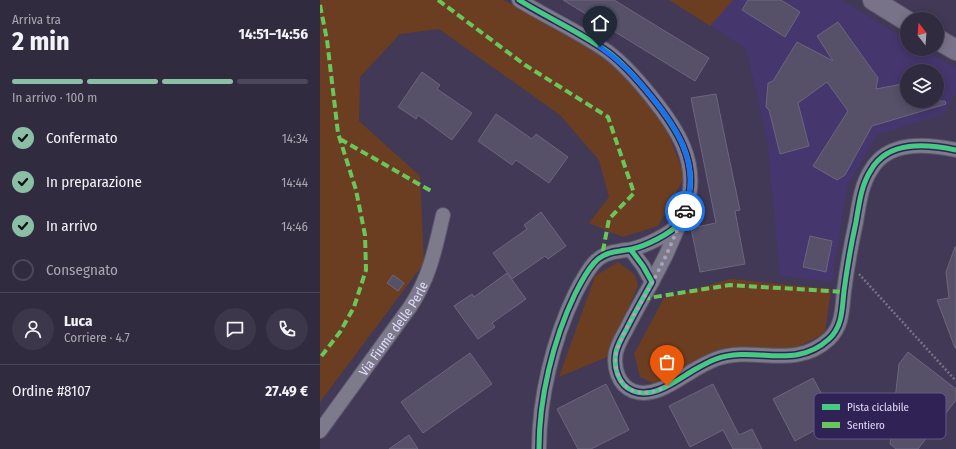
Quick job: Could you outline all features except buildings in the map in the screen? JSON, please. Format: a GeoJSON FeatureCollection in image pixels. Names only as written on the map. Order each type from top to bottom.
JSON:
{"type":"FeatureCollection","features":[{"type":"Feature","properties":{"kind":"street"},"geometry":{"type":"LineString","coordinates":[[519,0],[588,39],[608,52],[631,72],[666,114],[674,126],[684,147],[688,160],[691,186],[689,198],[680,223],[666,255],[626,329],[617,349],[617,370],[622,382],[634,391],[642,393],[652,392],[663,388],[705,364],[724,357],[742,354],[792,356],[807,353],[820,346],[833,335],[841,319],[848,262],[859,203],[869,173],[877,160],[893,150],[908,147],[935,146],[956,150]]}},
{"type":"Feature","properties":{"kind":"street"},"geometry":{"type":"LineString","coordinates":[[873,0],[900,17]]}},
{"type":"Feature","properties":{"kind":"street"},"geometry":{"type":"LineString","coordinates":[[944,43],[956,50]]}},
{"type":"Feature","properties":{"kind":"street","name":"Via Fiume delle Perle"},"geometry":{"type":"LineString","coordinates":[[320,430],[418,294],[433,259],[443,215]]}},
{"type":"Feature","properties":{"kind":"street"},"geometry":{"type":"LineString","coordinates":[[539,449],[546,381],[560,332],[572,301],[584,278],[595,262],[602,256],[618,251],[631,250],[668,233],[680,223]]}},
{"type":"Feature","properties":{"kind":"street"},"geometry":{"type":"LineString","coordinates":[[631,250],[643,266],[652,282]]}},
{"type":"Feature","properties":{"kind":"path"},"geometry":{"type":"LineString","coordinates":[[848,262],[956,381]]}},
{"type":"Feature","properties":{"kind":"shaded area"},"geometry":{"type":"Polygon","coordinates":[[[320,0],[502,0],[584,44],[625,75],[663,121],[685,176],[658,226],[623,237],[589,223],[609,197],[599,160],[560,115],[439,29],[400,34],[360,77],[359,121],[420,176],[424,263],[320,402],[320,0]]]}},
{"type":"Feature","properties":{"kind":"shaded area"},"geometry":{"type":"Polygon","coordinates":[[[669,0],[841,0],[900,35],[900,56],[936,56],[956,68],[956,92],[944,114],[877,135],[847,187],[832,282],[780,276],[767,140],[746,49],[669,0]]]}},
{"type":"Feature","properties":{"kind":"shaded area"},"geometry":{"type":"Polygon","coordinates":[[[669,0],[733,0],[710,26],[669,0]]]}},
{"type":"Feature","properties":{"kind":"shaded area"},"geometry":{"type":"Polygon","coordinates":[[[618,262],[635,275],[638,286],[607,357],[559,377],[595,276],[618,262]]]}},
{"type":"Feature","properties":{"kind":"shaded area"},"geometry":{"type":"Polygon","coordinates":[[[730,279],[831,289],[825,333],[792,350],[723,349],[655,384],[640,377],[634,354],[664,298],[730,279]]]}},
{"type":"Feature","properties":{"kind":"marked path"},"geometry":{"type":"LineString","coordinates":[[438,0],[525,65],[608,117],[634,193],[609,219],[602,256]]}},
{"type":"Feature","properties":{"kind":"marked path"},"geometry":{"type":"LineString","coordinates":[[320,5],[327,40],[338,133],[356,190],[365,235],[366,270],[354,307],[340,332],[320,358]]}},
{"type":"Feature","properties":{"kind":"marked path"},"geometry":{"type":"LineString","coordinates":[[340,139],[431,191]]}},
{"type":"Feature","properties":{"kind":"marked path"},"geometry":{"type":"LineString","coordinates":[[642,299],[730,285],[844,292]]}},
{"type":"Feature","properties":{"kind":"cycle path"},"geometry":{"type":"LineString","coordinates":[[519,0],[608,52],[630,72],[660,107],[677,133],[688,161],[690,175],[690,191],[686,207],[682,220],[675,227],[664,235],[644,245],[602,256],[591,267],[581,282],[567,312],[554,350],[545,390],[539,449]]}},
{"type":"Feature","properties":{"kind":"cycle path"},"geometry":{"type":"LineString","coordinates":[[631,250],[643,266],[652,282],[616,352],[616,369],[620,380],[628,388],[641,393],[657,391],[707,363],[731,355],[746,354],[788,356],[802,354],[816,348],[829,339],[834,334],[839,323],[859,202],[865,182],[878,160],[887,153],[909,146],[933,146],[956,150]]}},
{"type":"Feature","properties":{"kind":"way so far"},"geometry":{"type":"LineString","coordinates":[[667,386],[647,393],[634,391],[624,386],[618,374],[616,357],[617,349],[622,337],[663,262],[685,211]]}},
{"type":"Feature","properties":{"kind":"route"},"geometry":{"type":"LineString","coordinates":[[600,47],[631,72],[647,90],[674,126],[684,147],[690,174],[691,186],[685,211]]}}]}
